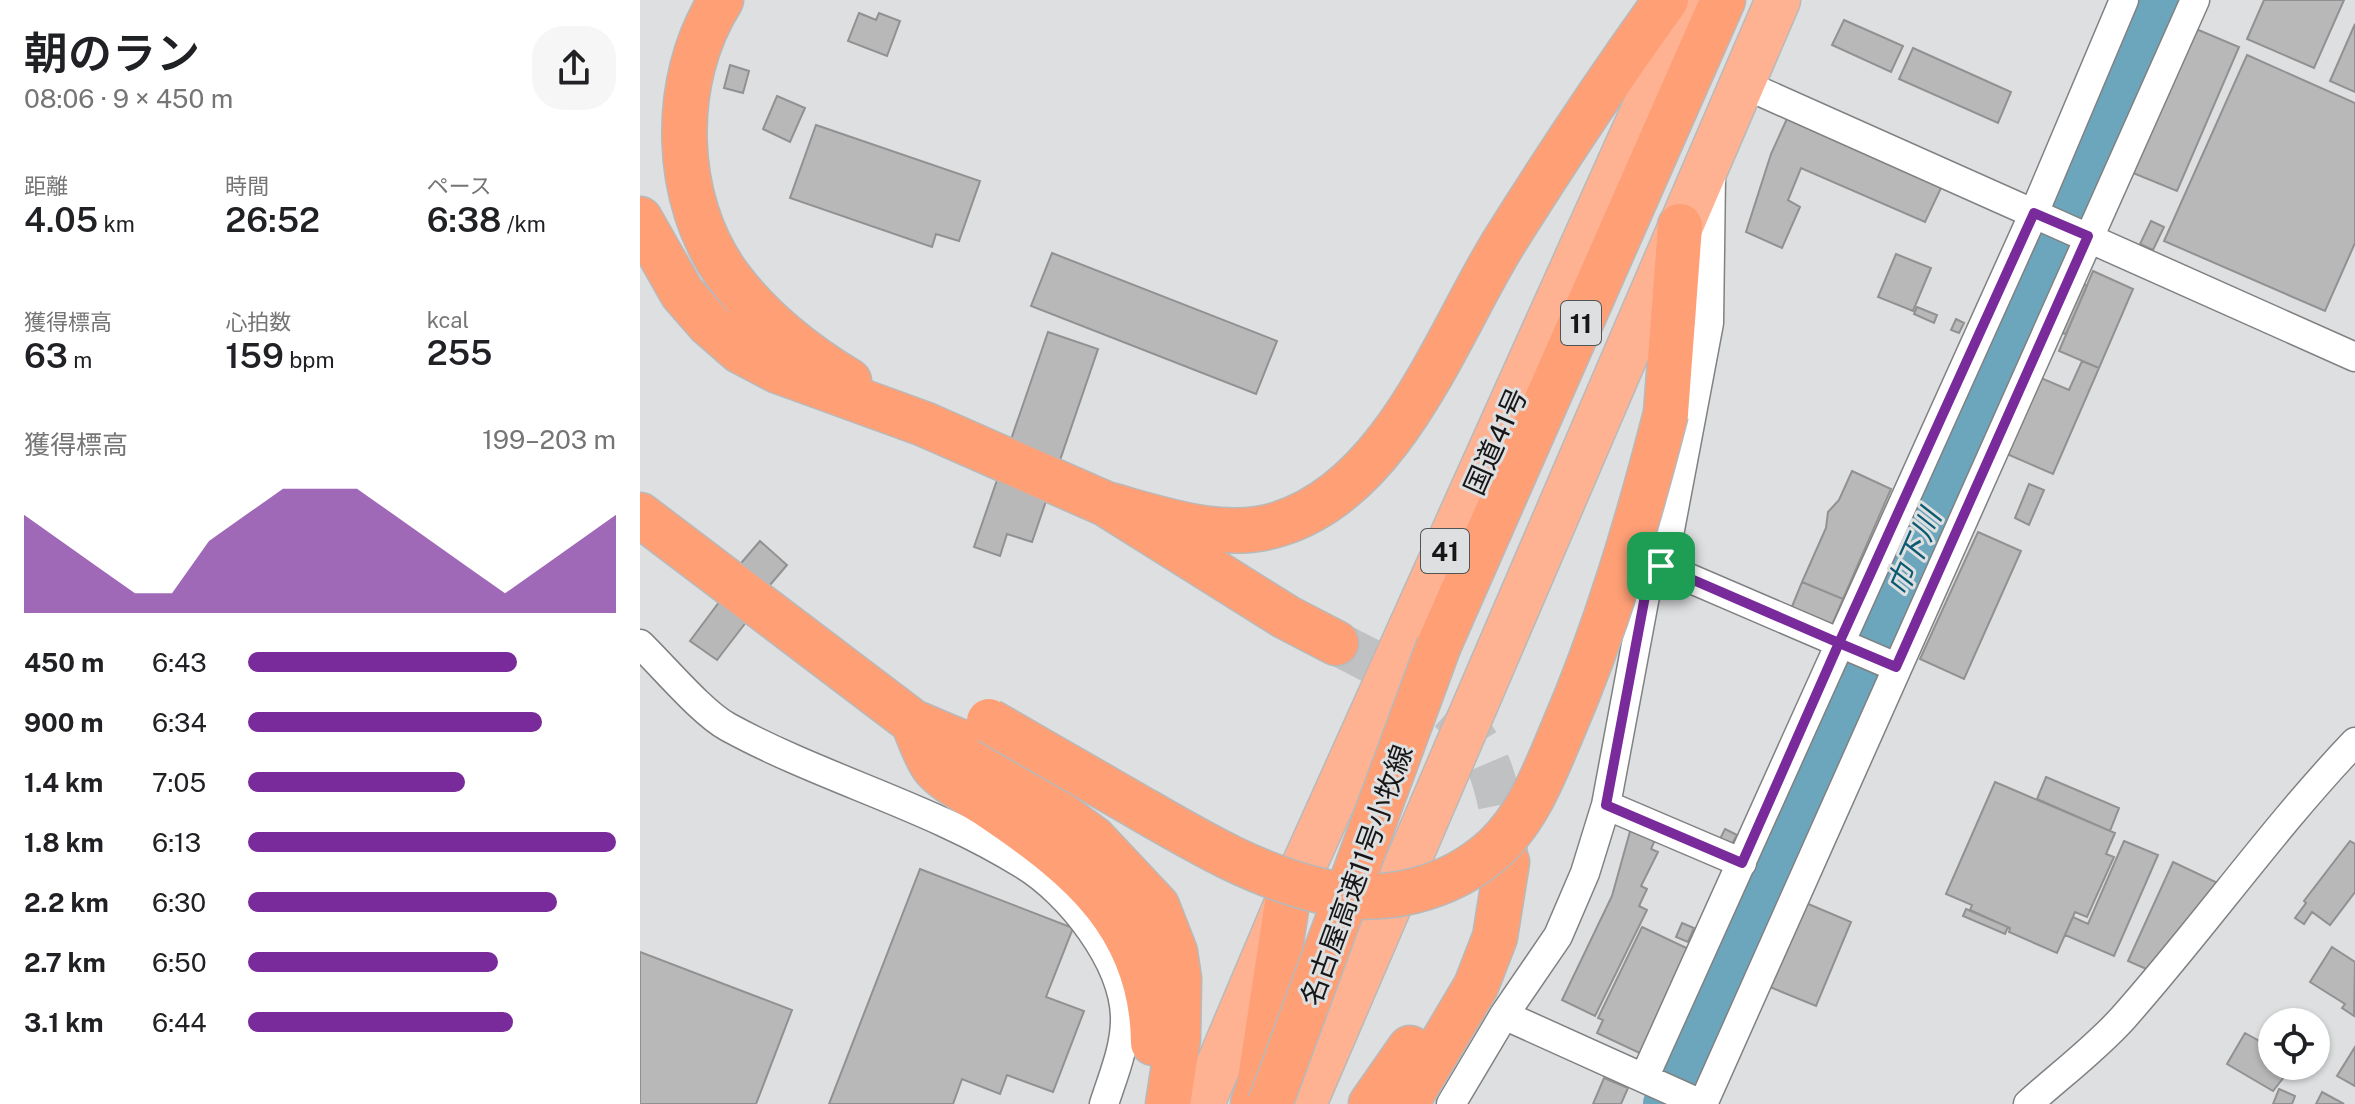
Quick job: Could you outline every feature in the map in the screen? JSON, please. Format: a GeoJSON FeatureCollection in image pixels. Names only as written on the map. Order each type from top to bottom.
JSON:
{"type":"FeatureCollection","features":[{"type":"Feature","properties":{"kind":"highway"},"geometry":{"type":"LineString","coordinates":[[721,0],[697,53],[685,99],[685,147],[692,193],[706,235],[728,276],[761,314],[844,379],[924,424]]}},
{"type":"Feature","properties":{"kind":"highway"},"geometry":{"type":"LineString","coordinates":[[1106,504],[1170,521],[1242,531],[1278,525],[1312,510],[1347,484],[1378,452],[1409,409],[1493,260],[1588,107],[1666,0]]}},
{"type":"Feature","properties":{"kind":"highway","name":"国道41号"},"geometry":{"type":"LineString","coordinates":[[1202,1104],[1287,903],[1693,0]]}},
{"type":"Feature","properties":{"kind":"highway","name":"名古屋高速11号小牧線"},"geometry":{"type":"LineString","coordinates":[[1270,1104],[1439,645],[1723,0]]}},
{"type":"Feature","properties":{"kind":"highway"},"geometry":{"type":"LineString","coordinates":[[1304,1104],[1778,0]]}},
{"type":"Feature","properties":{"kind":"highway"},"geometry":{"type":"LineString","coordinates":[[640,219],[682,293],[709,324],[740,351],[834,394],[924,424],[1106,504],[1286,617],[1336,643]]}},
{"type":"Feature","properties":{"kind":"highway"},"geometry":{"type":"LineString","coordinates":[[913,722],[989,721],[1218,851],[1280,879],[1322,892],[1354,896],[1396,895],[1438,884],[1470,868],[1497,847],[1521,818],[1541,781],[1586,676],[1636,529],[1666,413],[1680,226]]}},
{"type":"Feature","properties":{"kind":"highway"},"geometry":{"type":"LineString","coordinates":[[640,501],[688,554]]}},
{"type":"Feature","properties":{"kind":"highway"},"geometry":{"type":"LineString","coordinates":[[640,515],[913,722],[965,744],[1094,839],[1157,906],[1175,952],[1179,979],[1178,1039],[1168,1104]]}},
{"type":"Feature","properties":{"kind":"highway"},"geometry":{"type":"LineString","coordinates":[[913,722],[934,769],[1056,851],[1091,885],[1120,927],[1139,960],[1150,991],[1153,1054],[1146,1104]]}},
{"type":"Feature","properties":{"kind":"highway"},"geometry":{"type":"LineString","coordinates":[[1371,1104],[1458,978],[1505,875],[1495,937],[1426,1096]]}},
{"type":"Feature","properties":{"kind":"highway"},"geometry":{"type":"LineString","coordinates":[[1253,1104],[1259,1086],[1287,903]]}},
{"type":"Feature","properties":{"kind":"street"},"geometry":{"type":"LineString","coordinates":[[1645,1076],[2034,213],[2124,0]]}},
{"type":"Feature","properties":{"kind":"street"},"geometry":{"type":"LineString","coordinates":[[1504,1015],[1702,1104],[2195,0]]}},
{"type":"Feature","properties":{"kind":"street"},"geometry":{"type":"LineString","coordinates":[[1741,83],[2355,357]]}},
{"type":"Feature","properties":{"kind":"street"},"geometry":{"type":"LineString","coordinates":[[1426,1096],[1504,1015],[1558,936],[1585,873],[1606,805],[1645,596],[1661,566],[1709,323],[1711,156]]}},
{"type":"Feature","properties":{"kind":"street"},"geometry":{"type":"LineString","coordinates":[[1661,566],[1896,667]]}},
{"type":"Feature","properties":{"kind":"street"},"geometry":{"type":"LineString","coordinates":[[640,644],[724,725],[804,765],[939,822],[1026,866],[1082,917],[1107,953],[1119,984],[1125,1016],[1121,1050],[1104,1104]]}},
{"type":"Feature","properties":{"kind":"street"},"geometry":{"type":"LineString","coordinates":[[2028,1104],[2121,1021],[2257,860],[2314,786],[2355,742]]}},
{"type":"Feature","properties":{"kind":"street"},"geometry":{"type":"LineString","coordinates":[[1606,805],[1742,863]]}},
{"type":"Feature","properties":{"kind":"building"},"geometry":{"type":"Polygon","coordinates":[[[2264,0],[2344,0],[2314,68],[2247,39],[2264,0]]]}},
{"type":"Feature","properties":{"kind":"building"},"geometry":{"type":"Polygon","coordinates":[[[859,13],[876,20],[879,13],[900,21],[887,56],[848,41],[859,13]]]}},
{"type":"Feature","properties":{"kind":"building"},"geometry":{"type":"Polygon","coordinates":[[[1844,20],[1903,46],[1891,72],[1832,45],[1844,20]]]}},
{"type":"Feature","properties":{"kind":"building"},"geometry":{"type":"Polygon","coordinates":[[[2355,24],[2355,92],[2330,81],[2355,24]]]}},
{"type":"Feature","properties":{"kind":"building"},"geometry":{"type":"Polygon","coordinates":[[[2196,29],[2239,47],[2177,191],[2133,173],[2196,29]]]}},
{"type":"Feature","properties":{"kind":"building"},"geometry":{"type":"Polygon","coordinates":[[[1913,48],[2011,92],[1998,123],[1899,79],[1913,48]]]}},
{"type":"Feature","properties":{"kind":"building"},"geometry":{"type":"Polygon","coordinates":[[[2247,55],[2355,103],[2355,243],[2325,311],[2164,241],[2247,55]]]}},
{"type":"Feature","properties":{"kind":"building"},"geometry":{"type":"Polygon","coordinates":[[[730,65],[749,71],[743,93],[724,88],[730,65]]]}},
{"type":"Feature","properties":{"kind":"building"},"geometry":{"type":"Polygon","coordinates":[[[777,96],[805,108],[790,142],[763,129],[777,96]]]}},
{"type":"Feature","properties":{"kind":"building"},"geometry":{"type":"Polygon","coordinates":[[[1790,112],[1891,159],[1941,188],[1925,222],[1801,168],[1788,200],[1800,207],[1782,248],[1746,232],[1771,154],[1790,112]]]}},
{"type":"Feature","properties":{"kind":"building"},"geometry":{"type":"Polygon","coordinates":[[[816,125],[980,181],[959,241],[936,234],[932,247],[790,198],[816,125]]]}},
{"type":"Feature","properties":{"kind":"building"},"geometry":{"type":"Polygon","coordinates":[[[2151,221],[2164,227],[2153,250],[2140,244],[2151,221]]]}},
{"type":"Feature","properties":{"kind":"building"},"geometry":{"type":"Polygon","coordinates":[[[1052,253],[1277,341],[1256,394],[1031,306],[1052,253]]]}},
{"type":"Feature","properties":{"kind":"building"},"geometry":{"type":"Polygon","coordinates":[[[1896,254],[1931,268],[1913,311],[1878,297],[1896,254]]]}},
{"type":"Feature","properties":{"kind":"building"},"geometry":{"type":"Polygon","coordinates":[[[2093,271],[2133,289],[2099,368],[2059,351],[2093,271]]]}},
{"type":"Feature","properties":{"kind":"building"},"geometry":{"type":"Polygon","coordinates":[[[2083,284],[2087,286],[2066,334],[2062,333],[2083,284]]]}},
{"type":"Feature","properties":{"kind":"building"},"geometry":{"type":"Polygon","coordinates":[[[1917,307],[1937,315],[1934,323],[1914,314],[1917,307]]]}},
{"type":"Feature","properties":{"kind":"building"},"geometry":{"type":"Polygon","coordinates":[[[1956,319],[1964,323],[1959,333],[1951,330],[1956,319]]]}},
{"type":"Feature","properties":{"kind":"building"},"geometry":{"type":"Polygon","coordinates":[[[1048,332],[1098,349],[1032,542],[1007,534],[1000,556],[974,547],[1048,332]]]}},
{"type":"Feature","properties":{"kind":"building"},"geometry":{"type":"Polygon","coordinates":[[[2082,361],[2099,368],[2053,474],[2007,454],[2041,378],[2069,390],[2082,361]]]}},
{"type":"Feature","properties":{"kind":"building"},"geometry":{"type":"Polygon","coordinates":[[[1852,471],[1891,489],[1843,599],[1802,582],[1826,528],[1828,512],[1839,500],[1852,471]]]}},
{"type":"Feature","properties":{"kind":"building"},"geometry":{"type":"Polygon","coordinates":[[[2029,484],[2044,490],[2029,525],[2015,518],[2029,484]]]}},
{"type":"Feature","properties":{"kind":"building"},"geometry":{"type":"Polygon","coordinates":[[[1978,532],[2021,551],[1964,679],[1920,659],[1978,532]]]}},
{"type":"Feature","properties":{"kind":"building"},"geometry":{"type":"Polygon","coordinates":[[[760,541],[787,565],[764,592],[736,569],[760,541]]]}},
{"type":"Feature","properties":{"kind":"building"},"geometry":{"type":"Polygon","coordinates":[[[1802,582],[1843,599],[1832,625],[1791,609],[1802,582]]]}},
{"type":"Feature","properties":{"kind":"building"},"geometry":{"type":"Polygon","coordinates":[[[723,597],[750,617],[717,660],[690,641],[723,597]]]}},
{"type":"Feature","properties":{"kind":"building"},"geometry":{"type":"Polygon","coordinates":[[[2046,777],[2119,808],[2110,831],[2037,799],[2046,777]]]}},
{"type":"Feature","properties":{"kind":"building"},"geometry":{"type":"Polygon","coordinates":[[[1995,782],[2115,833],[2106,854],[2114,857],[2087,917],[2075,912],[2057,953],[2009,932],[2010,928],[1970,910],[1972,905],[1946,894],[1995,782]]]}},
{"type":"Feature","properties":{"kind":"building"},"geometry":{"type":"Polygon","coordinates":[[[1631,828],[1655,840],[1651,849],[1658,852],[1641,886],[1647,889],[1639,906],[1647,910],[1595,1016],[1562,1000],[1612,896],[1631,828]]]}},
{"type":"Feature","properties":{"kind":"building"},"geometry":{"type":"Polygon","coordinates":[[[1725,829],[1737,835],[1731,846],[1720,839],[1725,829]]]}},
{"type":"Feature","properties":{"kind":"building"},"geometry":{"type":"Polygon","coordinates":[[[2124,841],[2158,855],[2114,956],[2065,935],[2073,917],[2088,924],[2124,841]]]}},
{"type":"Feature","properties":{"kind":"building"},"geometry":{"type":"Polygon","coordinates":[[[2350,841],[2355,844],[2355,892],[2330,925],[2312,912],[2304,924],[2295,918],[2306,903],[2304,901],[2350,841]]]}},
{"type":"Feature","properties":{"kind":"building"},"geometry":{"type":"Polygon","coordinates":[[[2173,862],[2222,885],[2151,971],[2128,961],[2173,862]]]}},
{"type":"Feature","properties":{"kind":"building"},"geometry":{"type":"Polygon","coordinates":[[[920,869],[1073,928],[1046,997],[1084,1011],[1053,1092],[1007,1075],[1000,1094],[962,1079],[953,1104],[829,1104],[920,869]]]}},
{"type":"Feature","properties":{"kind":"building"},"geometry":{"type":"Polygon","coordinates":[[[1806,903],[1851,922],[1816,1006],[1770,987],[1806,903]]]}},
{"type":"Feature","properties":{"kind":"building"},"geometry":{"type":"Polygon","coordinates":[[[1966,909],[2008,927],[2005,934],[1963,916],[1966,909]]]}},
{"type":"Feature","properties":{"kind":"building"},"geometry":{"type":"Polygon","coordinates":[[[1682,923],[1694,928],[1688,942],[1676,937],[1682,923]]]}},
{"type":"Feature","properties":{"kind":"building"},"geometry":{"type":"Polygon","coordinates":[[[1642,927],[1697,953],[1648,1057],[1597,1033],[1603,1020],[1598,1018],[1642,927]]]}},
{"type":"Feature","properties":{"kind":"building"},"geometry":{"type":"Polygon","coordinates":[[[2332,947],[2355,962],[2354,1016],[2342,1008],[2345,1004],[2310,982],[2332,947]]]}},
{"type":"Feature","properties":{"kind":"building"},"geometry":{"type":"Polygon","coordinates":[[[640,952],[792,1010],[756,1104],[640,1104],[640,952]]]}},
{"type":"Feature","properties":{"kind":"building"},"geometry":{"type":"Polygon","coordinates":[[[2245,1033],[2258,1040],[2258,1080],[2282,1080],[2273,1091],[2227,1064],[2245,1033]]]}},
{"type":"Feature","properties":{"kind":"building"},"geometry":{"type":"Polygon","coordinates":[[[2355,1047],[2355,1086],[2337,1076],[2355,1047]]]}},
{"type":"Feature","properties":{"kind":"building"},"geometry":{"type":"Polygon","coordinates":[[[1604,1078],[1628,1088],[1621,1104],[1593,1104],[1604,1078]]]}},
{"type":"Feature","properties":{"kind":"building"},"geometry":{"type":"Polygon","coordinates":[[[2279,1089],[2295,1096],[2292,1104],[2273,1104],[2279,1089]]]}},
{"type":"Feature","properties":{"kind":"building"},"geometry":{"type":"Polygon","coordinates":[[[2322,1092],[2344,1104],[2316,1104],[2322,1092]]]}},
{"type":"Feature","properties":{"kind":"waterway","name":"巾下川"},"geometry":{"type":"LineString","coordinates":[[1668,1104],[1804,790],[2158,0]]}},
{"type":"Feature","properties":{"kind":"tunnel"},"geometry":{"type":"LineString","coordinates":[[1336,643],[1410,682],[1439,701],[1462,722],[1480,747],[1493,777],[1502,815],[1507,862]]}},
{"type":"Feature","properties":{"kind":"route"},"geometry":{"type":"LineString","coordinates":[[1661,566],[1645,596],[1606,805],[1742,863],[1839,643],[1896,667],[2088,236],[2034,213],[1839,643],[1661,566]]}}]}
